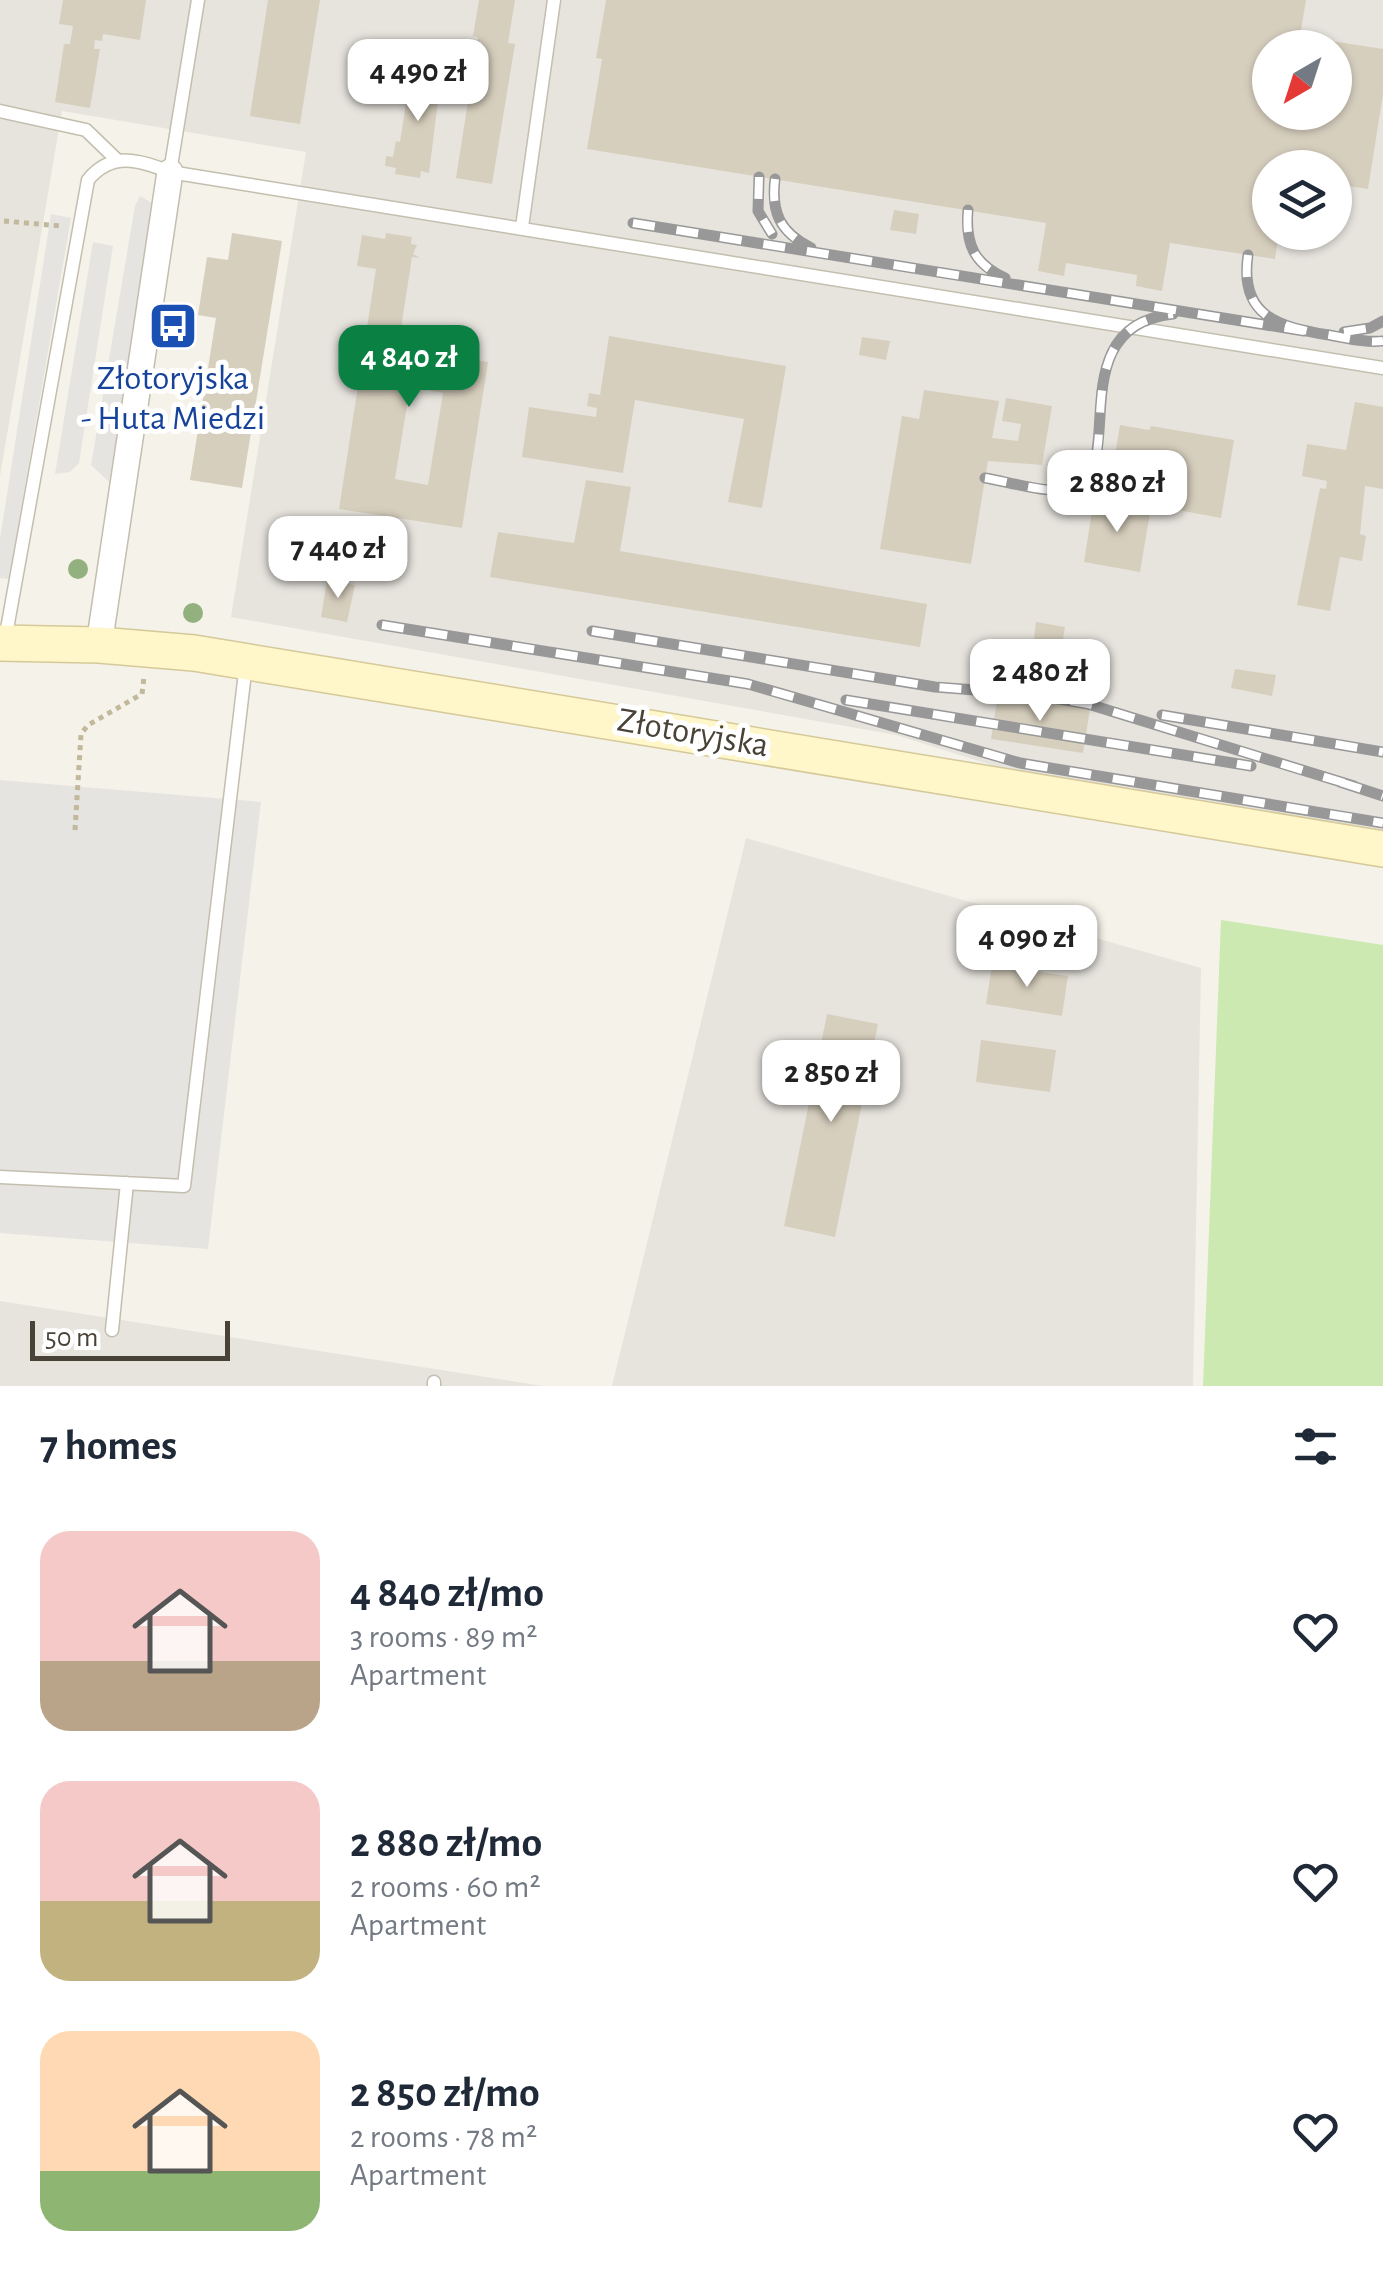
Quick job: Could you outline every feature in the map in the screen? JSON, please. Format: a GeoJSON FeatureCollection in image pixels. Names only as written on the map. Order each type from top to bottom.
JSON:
{"type":"FeatureCollection","features":[{"type":"Feature","properties":{"kind":"main road","name":"Złotoryjska"},"geometry":{"type":"LineString","coordinates":[[2,643],[100,644],[194,652],[1383,850]]}},
{"type":"Feature","properties":{"kind":"street"},"geometry":{"type":"LineString","coordinates":[[100,644],[170,172]]}},
{"type":"Feature","properties":{"kind":"lane"},"geometry":{"type":"LineString","coordinates":[[170,172],[198,0]]}},
{"type":"Feature","properties":{"kind":"lane"},"geometry":{"type":"LineString","coordinates":[[522,228],[554,0]]}},
{"type":"Feature","properties":{"kind":"lane"},"geometry":{"type":"LineString","coordinates":[[0,112],[86,130],[117,160]]}},
{"type":"Feature","properties":{"kind":"lane"},"geometry":{"type":"LineString","coordinates":[[2,643],[88,180],[99,166],[117,160],[137,161],[170,172],[1383,368]]}},
{"type":"Feature","properties":{"kind":"lane"},"geometry":{"type":"LineString","coordinates":[[0,1178],[184,1186],[246,661]]}},
{"type":"Feature","properties":{"kind":"lane"},"geometry":{"type":"LineString","coordinates":[[112,1330],[127,1183]]}},
{"type":"Feature","properties":{"kind":"path"},"geometry":{"type":"LineString","coordinates":[[4,220],[64,227]]}},
{"type":"Feature","properties":{"kind":"path"},"geometry":{"type":"LineString","coordinates":[[75,830],[81,734],[88,724],[142,694],[144,675]]}},
{"type":"Feature","properties":{"kind":"shaded area"},"geometry":{"type":"Polygon","coordinates":[[[0,0],[1383,0],[1383,830],[1017,773],[896,735],[231,617],[306,152],[62,111],[0,476],[0,0]]]}},
{"type":"Feature","properties":{"kind":"shaded area"},"geometry":{"type":"Polygon","coordinates":[[[140,196],[154,204],[109,482],[91,465],[135,206],[140,196]]]}},
{"type":"Feature","properties":{"kind":"shaded area"},"geometry":{"type":"Polygon","coordinates":[[[51,214],[71,218],[9,579],[0,578],[0,539],[51,214]]]}},
{"type":"Feature","properties":{"kind":"shaded area"},"geometry":{"type":"Polygon","coordinates":[[[93,242],[113,246],[79,463],[70,472],[55,474],[93,242]]]}},
{"type":"Feature","properties":{"kind":"shaded area"},"geometry":{"type":"Polygon","coordinates":[[[0,780],[261,802],[208,1249],[0,1233],[0,780]]]}},
{"type":"Feature","properties":{"kind":"shaded area"},"geometry":{"type":"Polygon","coordinates":[[[746,838],[1201,968],[1193,1386],[612,1386],[746,838]]]}},
{"type":"Feature","properties":{"kind":"shaded area"},"geometry":{"type":"Polygon","coordinates":[[[0,1301],[543,1386],[0,1386],[0,1301]]]}},
{"type":"Feature","properties":{"kind":"green space"},"geometry":{"type":"Polygon","coordinates":[[[1221,920],[1383,945],[1383,1386],[1203,1386],[1221,920]]]}},
{"type":"Feature","properties":{"kind":"building"},"geometry":{"type":"Polygon","coordinates":[[[63,0],[146,0],[140,40],[103,34],[102,41],[95,40],[94,49],[100,49],[90,108],[55,102],[64,44],[70,44],[73,26],[59,24],[63,0]]]}},
{"type":"Feature","properties":{"kind":"building"},"geometry":{"type":"Polygon","coordinates":[[[268,0],[320,0],[300,124],[250,116],[268,0]]]}},
{"type":"Feature","properties":{"kind":"building"},"geometry":{"type":"Polygon","coordinates":[[[479,0],[515,0],[508,43],[515,44],[492,184],[456,178],[478,37],[473,36],[479,0]]]}},
{"type":"Feature","properties":{"kind":"building"},"geometry":{"type":"Polygon","coordinates":[[[606,0],[1306,0],[1301,30],[1252,30],[1252,130],[1352,130],[1352,44],[1383,49],[1383,94],[1368,189],[1352,187],[1352,150],[1252,150],[1252,250],[1276,250],[1275,259],[1170,243],[1162,291],[1136,286],[1137,275],[1066,263],[1064,276],[1038,271],[1046,223],[587,149],[602,59],[596,58],[606,0]]]}},
{"type":"Feature","properties":{"kind":"building"},"geometry":{"type":"Polygon","coordinates":[[[412,65],[442,70],[429,173],[421,171],[420,178],[395,174],[396,168],[385,166],[386,156],[393,157],[396,141],[400,142],[412,65]]]}},
{"type":"Feature","properties":{"kind":"building"},"geometry":{"type":"Polygon","coordinates":[[[894,210],[919,214],[916,234],[890,230],[894,210]]]}},
{"type":"Feature","properties":{"kind":"building"},"geometry":{"type":"Polygon","coordinates":[[[232,233],[282,241],[242,488],[190,480],[216,318],[198,315],[207,257],[228,260],[232,233]]]}},
{"type":"Feature","properties":{"kind":"building"},"geometry":{"type":"Polygon","coordinates":[[[386,233],[412,237],[411,244],[417,245],[413,254],[420,258],[412,257],[398,348],[488,362],[462,528],[339,509],[376,269],[357,266],[362,235],[385,239],[386,233]],[[410,387],[395,479],[428,485],[443,393],[410,387]]]}},
{"type":"Feature","properties":{"kind":"building"},"geometry":{"type":"Polygon","coordinates":[[[609,336],[786,366],[762,508],[728,502],[744,419],[635,400],[623,473],[522,457],[529,407],[596,417],[597,408],[587,406],[589,393],[600,395],[609,336]]]}},
{"type":"Feature","properties":{"kind":"building"},"geometry":{"type":"Polygon","coordinates":[[[862,337],[890,341],[886,360],[859,355],[862,337]]]}},
{"type":"Feature","properties":{"kind":"building"},"geometry":{"type":"Polygon","coordinates":[[[924,390],[999,401],[992,438],[1018,441],[1021,424],[1002,421],[1006,398],[1052,406],[1042,465],[988,461],[971,564],[880,549],[902,416],[919,419],[924,390]]]}},
{"type":"Feature","properties":{"kind":"building"},"geometry":{"type":"Polygon","coordinates":[[[1355,402],[1383,407],[1383,489],[1365,486],[1360,534],[1366,536],[1362,561],[1340,557],[1330,611],[1297,605],[1320,488],[1326,489],[1327,481],[1302,476],[1307,444],[1346,450],[1355,402]]]}},
{"type":"Feature","properties":{"kind":"building"},"geometry":{"type":"Polygon","coordinates":[[[1120,425],[1149,430],[1151,426],[1234,440],[1221,518],[1108,497],[1120,425]]]}},
{"type":"Feature","properties":{"kind":"building"},"geometry":{"type":"Polygon","coordinates":[[[586,480],[631,487],[620,551],[927,604],[920,647],[490,577],[498,532],[574,543],[586,480]]]}},
{"type":"Feature","properties":{"kind":"building"},"geometry":{"type":"Polygon","coordinates":[[[1094,498],[1151,507],[1140,572],[1084,562],[1094,498]]]}},
{"type":"Feature","properties":{"kind":"building"},"geometry":{"type":"Polygon","coordinates":[[[327,580],[355,585],[347,622],[321,617],[327,580]]]}},
{"type":"Feature","properties":{"kind":"building"},"geometry":{"type":"Polygon","coordinates":[[[1036,622],[1065,627],[1061,651],[1033,647],[1036,622]]]}},
{"type":"Feature","properties":{"kind":"building"},"geometry":{"type":"Polygon","coordinates":[[[1235,669],[1276,675],[1272,696],[1231,688],[1235,669]]]}},
{"type":"Feature","properties":{"kind":"building"},"geometry":{"type":"Polygon","coordinates":[[[998,694],[1090,709],[1083,753],[991,739],[998,694]]]}},
{"type":"Feature","properties":{"kind":"building"},"geometry":{"type":"Polygon","coordinates":[[[992,965],[1068,976],[1062,1016],[986,1004],[992,965]]]}},
{"type":"Feature","properties":{"kind":"building"},"geometry":{"type":"Polygon","coordinates":[[[827,1014],[878,1024],[835,1237],[784,1226],[827,1014]]]}},
{"type":"Feature","properties":{"kind":"building"},"geometry":{"type":"Polygon","coordinates":[[[981,1040],[1056,1050],[1050,1092],[976,1082],[981,1040]]]}},
{"type":"Feature","properties":{"kind":"railway"},"geometry":{"type":"LineString","coordinates":[[759,177],[758,211],[772,234]]}},
{"type":"Feature","properties":{"kind":"railway"},"geometry":{"type":"LineString","coordinates":[[775,179],[776,212],[780,220],[792,235],[811,248]]}},
{"type":"Feature","properties":{"kind":"railway"},"geometry":{"type":"LineString","coordinates":[[968,210],[968,233],[974,252],[986,266],[1005,278]]}},
{"type":"Feature","properties":{"kind":"railway"},"geometry":{"type":"LineString","coordinates":[[633,223],[1304,331]]}},
{"type":"Feature","properties":{"kind":"railway"},"geometry":{"type":"LineString","coordinates":[[1248,255],[1250,292],[1266,315],[1311,332],[1383,341]]}},
{"type":"Feature","properties":{"kind":"railway"},"geometry":{"type":"LineString","coordinates":[[985,478],[1046,490],[1077,488],[1091,474],[1106,368],[1118,343],[1139,324],[1173,314]]}},
{"type":"Feature","properties":{"kind":"railway"},"geometry":{"type":"LineString","coordinates":[[1344,332],[1370,328],[1383,321]]}},
{"type":"Feature","properties":{"kind":"railway"},"geometry":{"type":"LineString","coordinates":[[382,625],[748,684],[1020,763],[1383,823]]}},
{"type":"Feature","properties":{"kind":"railway"},"geometry":{"type":"LineString","coordinates":[[592,631],[935,687],[1030,694],[1088,704],[1354,786]]}},
{"type":"Feature","properties":{"kind":"railway"},"geometry":{"type":"LineString","coordinates":[[846,700],[1251,766]]}},
{"type":"Feature","properties":{"kind":"railway"},"geometry":{"type":"LineString","coordinates":[[1162,715],[1383,752]]}},
{"type":"Feature","properties":{"kind":"railway"},"geometry":{"type":"LineString","coordinates":[[1340,782],[1383,796]]}},
{"type":"Feature","properties":{"kind":"place","name":"Złotoryjska - Huta Miedzi"},"geometry":{"type":"Point","coordinates":[173,326]}}]}
